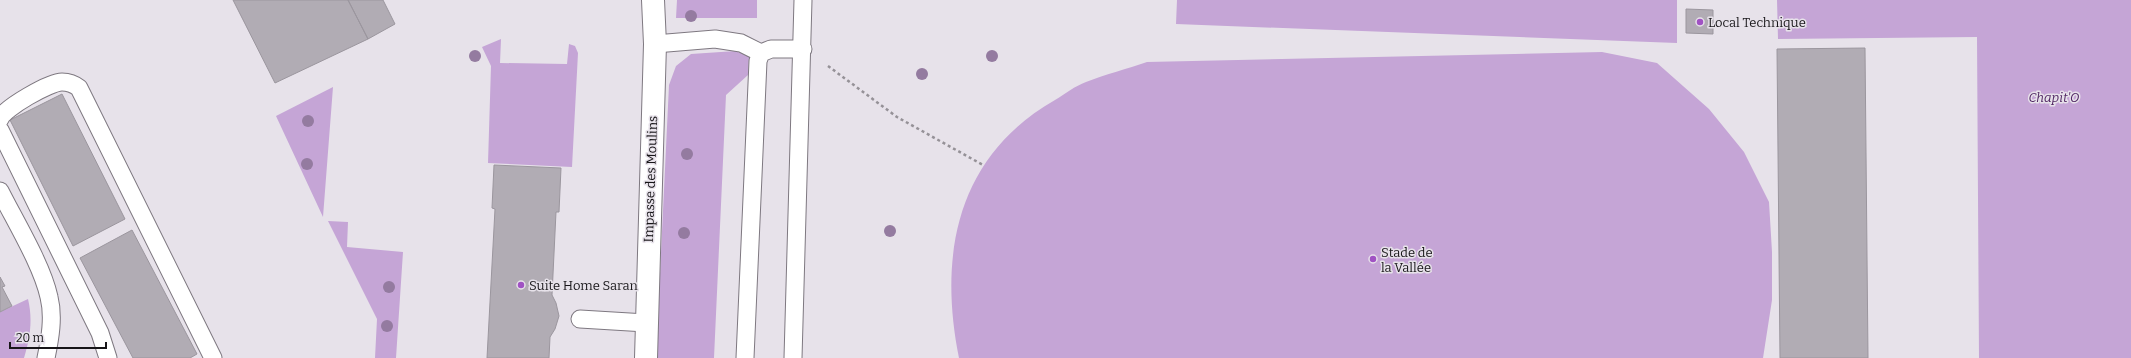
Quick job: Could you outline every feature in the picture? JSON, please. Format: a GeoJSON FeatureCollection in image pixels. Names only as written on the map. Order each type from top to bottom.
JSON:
{"type":"FeatureCollection","features":[{"type":"Feature","properties":{"kind":"street","name":"Impasse des Moulins"},"geometry":{"type":"LineString","coordinates":[[646,358],[655,44],[653,0]]}},
{"type":"Feature","properties":{"kind":"lane"},"geometry":{"type":"LineString","coordinates":[[793,358],[803,49],[803,0]]}},
{"type":"Feature","properties":{"kind":"lane"},"geometry":{"type":"LineString","coordinates":[[655,44],[715,39],[741,43],[761,53]]}},
{"type":"Feature","properties":{"kind":"lane"},"geometry":{"type":"LineString","coordinates":[[745,358],[758,61],[761,53],[771,49],[803,49]]}},
{"type":"Feature","properties":{"kind":"lane"},"geometry":{"type":"LineString","coordinates":[[0,119],[7,110],[53,83],[73,83],[79,88],[214,358]]}},
{"type":"Feature","properties":{"kind":"lane"},"geometry":{"type":"LineString","coordinates":[[0,130],[100,333],[108,358]]}},
{"type":"Feature","properties":{"kind":"lane"},"geometry":{"type":"LineString","coordinates":[[0,191],[40,271],[50,298],[51,335],[46,358]]}},
{"type":"Feature","properties":{"kind":"lane"},"geometry":{"type":"LineString","coordinates":[[580,319],[646,323]]}},
{"type":"Feature","properties":{"kind":"path"},"geometry":{"type":"LineString","coordinates":[[803,49],[897,117],[983,165]]}},
{"type":"Feature","properties":{"kind":"green space"},"geometry":{"type":"Polygon","coordinates":[[[677,0],[757,0],[757,18],[676,18],[677,0]]]}},
{"type":"Feature","properties":{"kind":"green space"},"geometry":{"type":"Polygon","coordinates":[[[1177,0],[1677,0],[1677,43],[1176,24],[1177,0]]]}},
{"type":"Feature","properties":{"kind":"green space","name":"Chapit'O"},"geometry":{"type":"Polygon","coordinates":[[[1777,0],[2131,0],[2131,358],[1979,358],[1977,37],[1778,39],[1777,0]]]}},
{"type":"Feature","properties":{"kind":"green space"},"geometry":{"type":"Polygon","coordinates":[[[501,39],[500,63],[567,64],[569,44],[575,46],[578,53],[572,167],[488,163],[491,66],[482,47],[501,39]]]}},
{"type":"Feature","properties":{"kind":"green space"},"geometry":{"type":"Polygon","coordinates":[[[736,51],[749,57],[748,75],[726,95],[714,358],[656,358],[669,85],[676,66],[691,54],[736,51]]]}},
{"type":"Feature","properties":{"kind":"green space"},"geometry":{"type":"Polygon","coordinates":[[[1602,52],[1657,63],[1709,109],[1744,152],[1769,202],[1772,252],[1772,300],[1763,358],[959,358],[953,319],[951,282],[954,245],[962,211],[976,179],[996,149],[1022,123],[1055,100],[1082,84],[1101,76],[1147,62],[1602,52]]]}},
{"type":"Feature","properties":{"kind":"green space"},"geometry":{"type":"Polygon","coordinates":[[[333,87],[323,217],[276,116],[333,87]]]}},
{"type":"Feature","properties":{"kind":"green space"},"geometry":{"type":"Polygon","coordinates":[[[328,221],[348,222],[347,247],[403,252],[396,358],[375,358],[377,319],[328,221]]]}},
{"type":"Feature","properties":{"kind":"green space"},"geometry":{"type":"Polygon","coordinates":[[[28,299],[30,307],[30,329],[24,358],[0,358],[0,312],[28,299]]]}},
{"type":"Feature","properties":{"kind":"building"},"geometry":{"type":"Polygon","coordinates":[[[233,0],[348,0],[368,39],[275,83],[233,0]]]}},
{"type":"Feature","properties":{"kind":"building"},"geometry":{"type":"Polygon","coordinates":[[[348,0],[383,0],[395,24],[368,39],[348,0]]]}},
{"type":"Feature","properties":{"kind":"building","name":"Local Technique"},"geometry":{"type":"Polygon","coordinates":[[[1686,9],[1713,10],[1713,34],[1686,33],[1686,9]]]}},
{"type":"Feature","properties":{"kind":"building"},"geometry":{"type":"Polygon","coordinates":[[[1865,48],[1868,358],[1780,358],[1777,49],[1865,48]]]}},
{"type":"Feature","properties":{"kind":"building"},"geometry":{"type":"Polygon","coordinates":[[[62,94],[125,219],[73,246],[10,120],[62,94]]]}},
{"type":"Feature","properties":{"kind":"building"},"geometry":{"type":"Polygon","coordinates":[[[494,165],[561,168],[559,212],[556,212],[552,295],[556,303],[559,316],[555,329],[550,337],[549,358],[487,358],[495,209],[492,208],[494,165]]]}},
{"type":"Feature","properties":{"kind":"building"},"geometry":{"type":"Polygon","coordinates":[[[132,230],[197,354],[190,358],[133,358],[80,258],[132,230]]]}},
{"type":"Feature","properties":{"kind":"building"},"geometry":{"type":"Polygon","coordinates":[[[0,277],[5,286],[2,287],[12,306],[0,312],[0,277]]]}},
{"type":"Feature","properties":{"kind":"place","name":"Local Technique"},"geometry":{"type":"Point","coordinates":[1700,22]}},
{"type":"Feature","properties":{"kind":"place","name":"Stade de la Vallée"},"geometry":{"type":"Point","coordinates":[1373,259]}},
{"type":"Feature","properties":{"kind":"place","name":"Suite Home Saran"},"geometry":{"type":"Point","coordinates":[521,285]}}]}
